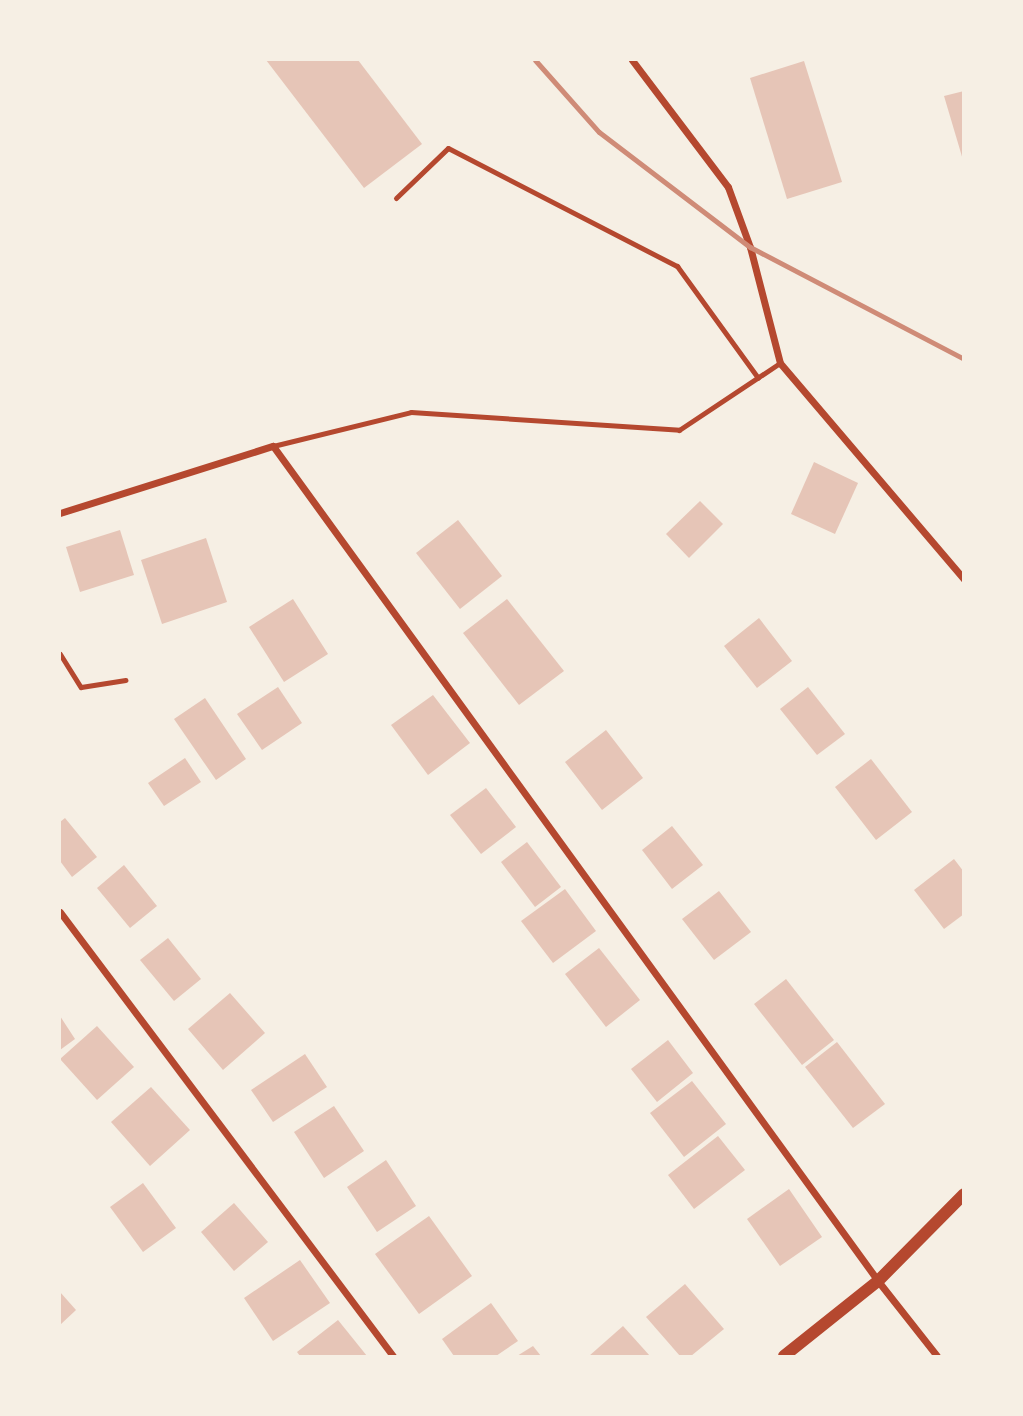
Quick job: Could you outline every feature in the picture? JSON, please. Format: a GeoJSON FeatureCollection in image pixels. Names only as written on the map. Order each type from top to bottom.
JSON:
{"type":"FeatureCollection","features":[{"type":"Feature","properties":{"kind":"street"},"geometry":{"type":"LineString","coordinates":[[632,60],[728,187],[750,247],[780,363],[964,579]]}},
{"type":"Feature","properties":{"kind":"street"},"geometry":{"type":"LineString","coordinates":[[60,513],[274,446],[878,1281],[937,1356]]}},
{"type":"Feature","properties":{"kind":"street"},"geometry":{"type":"LineString","coordinates":[[60,912],[393,1356]]}},
{"type":"Feature","properties":{"kind":"street"},"geometry":{"type":"LineString","coordinates":[[784,1356],[878,1281],[964,1194]]}},
{"type":"Feature","properties":{"kind":"lane"},"geometry":{"type":"LineString","coordinates":[[396,198],[448,148],[677,266],[758,378]]}},
{"type":"Feature","properties":{"kind":"lane"},"geometry":{"type":"LineString","coordinates":[[274,446],[411,412],[679,430],[780,363]]}},
{"type":"Feature","properties":{"kind":"lane"},"geometry":{"type":"LineString","coordinates":[[60,654],[81,687],[125,680]]}},
{"type":"Feature","properties":{"kind":"building"},"geometry":{"type":"Polygon","coordinates":[[[266,60],[358,60],[422,144],[364,188],[266,60]]]}},
{"type":"Feature","properties":{"kind":"building"},"geometry":{"type":"Polygon","coordinates":[[[804,61],[842,182],[787,199],[750,78],[804,61]]]}},
{"type":"Feature","properties":{"kind":"building"},"geometry":{"type":"Polygon","coordinates":[[[964,91],[964,160],[963,160],[944,96],[964,91]]]}},
{"type":"Feature","properties":{"kind":"building"},"geometry":{"type":"Polygon","coordinates":[[[814,462],[858,483],[835,534],[791,514],[814,462]]]}},
{"type":"Feature","properties":{"kind":"building"},"geometry":{"type":"Polygon","coordinates":[[[700,501],[723,524],[689,558],[666,534],[700,501]]]}},
{"type":"Feature","properties":{"kind":"building"},"geometry":{"type":"Polygon","coordinates":[[[458,520],[502,576],[460,609],[416,553],[458,520]]]}},
{"type":"Feature","properties":{"kind":"building"},"geometry":{"type":"Polygon","coordinates":[[[120,530],[134,575],[80,592],[66,547],[120,530]]]}},
{"type":"Feature","properties":{"kind":"building"},"geometry":{"type":"Polygon","coordinates":[[[206,538],[227,602],[162,624],[141,560],[206,538]]]}},
{"type":"Feature","properties":{"kind":"building"},"geometry":{"type":"Polygon","coordinates":[[[293,599],[328,654],[284,682],[249,627],[293,599]]]}},
{"type":"Feature","properties":{"kind":"building"},"geometry":{"type":"Polygon","coordinates":[[[507,599],[564,671],[519,705],[463,633],[507,599]]]}},
{"type":"Feature","properties":{"kind":"building"},"geometry":{"type":"Polygon","coordinates":[[[759,618],[792,661],[757,688],[724,646],[759,618]]]}},
{"type":"Feature","properties":{"kind":"building"},"geometry":{"type":"Polygon","coordinates":[[[278,687],[302,723],[262,750],[237,714],[278,687]]]}},
{"type":"Feature","properties":{"kind":"building"},"geometry":{"type":"Polygon","coordinates":[[[808,687],[845,734],[817,755],[780,709],[808,687]]]}},
{"type":"Feature","properties":{"kind":"building"},"geometry":{"type":"Polygon","coordinates":[[[433,695],[470,743],[428,775],[391,725],[433,695]]]}},
{"type":"Feature","properties":{"kind":"building"},"geometry":{"type":"Polygon","coordinates":[[[205,698],[246,759],[216,780],[174,719],[205,698]]]}},
{"type":"Feature","properties":{"kind":"building"},"geometry":{"type":"Polygon","coordinates":[[[606,730],[643,778],[602,810],[565,762],[606,730]]]}},
{"type":"Feature","properties":{"kind":"building"},"geometry":{"type":"Polygon","coordinates":[[[185,758],[201,782],[164,806],[148,783],[185,758]]]}},
{"type":"Feature","properties":{"kind":"building"},"geometry":{"type":"Polygon","coordinates":[[[871,759],[912,812],[876,840],[835,787],[871,759]]]}},
{"type":"Feature","properties":{"kind":"building"},"geometry":{"type":"Polygon","coordinates":[[[486,788],[516,827],[481,854],[450,815],[486,788]]]}},
{"type":"Feature","properties":{"kind":"building"},"geometry":{"type":"Polygon","coordinates":[[[65,818],[97,857],[72,877],[60,861],[60,822],[65,818]]]}},
{"type":"Feature","properties":{"kind":"building"},"geometry":{"type":"Polygon","coordinates":[[[672,826],[703,865],[672,889],[642,850],[672,826]]]}},
{"type":"Feature","properties":{"kind":"building"},"geometry":{"type":"Polygon","coordinates":[[[527,842],[561,887],[535,907],[501,862],[527,842]]]}},
{"type":"Feature","properties":{"kind":"building"},"geometry":{"type":"Polygon","coordinates":[[[954,859],[964,872],[964,914],[944,929],[914,890],[954,859]]]}},
{"type":"Feature","properties":{"kind":"building"},"geometry":{"type":"Polygon","coordinates":[[[124,865],[157,906],[130,928],[97,888],[124,865]]]}},
{"type":"Feature","properties":{"kind":"building"},"geometry":{"type":"Polygon","coordinates":[[[565,889],[596,931],[553,963],[521,921],[565,889]]]}},
{"type":"Feature","properties":{"kind":"building"},"geometry":{"type":"Polygon","coordinates":[[[719,891],[751,932],[714,960],[682,919],[719,891]]]}},
{"type":"Feature","properties":{"kind":"building"},"geometry":{"type":"Polygon","coordinates":[[[168,938],[201,979],[174,1001],[140,960],[168,938]]]}},
{"type":"Feature","properties":{"kind":"building"},"geometry":{"type":"Polygon","coordinates":[[[599,948],[640,1000],[606,1027],[565,974],[599,948]]]}},
{"type":"Feature","properties":{"kind":"building"},"geometry":{"type":"Polygon","coordinates":[[[786,979],[834,1040],[802,1065],[754,1004],[786,979]]]}},
{"type":"Feature","properties":{"kind":"building"},"geometry":{"type":"Polygon","coordinates":[[[230,993],[265,1033],[223,1070],[188,1029],[230,993]]]}},
{"type":"Feature","properties":{"kind":"building"},"geometry":{"type":"Polygon","coordinates":[[[60,1016],[75,1039],[60,1050],[60,1016]]]}},
{"type":"Feature","properties":{"kind":"building"},"geometry":{"type":"Polygon","coordinates":[[[97,1026],[134,1067],[97,1100],[60,1059],[97,1026]]]}},
{"type":"Feature","properties":{"kind":"building"},"geometry":{"type":"Polygon","coordinates":[[[668,1040],[693,1073],[657,1102],[631,1069],[668,1040]]]}},
{"type":"Feature","properties":{"kind":"building"},"geometry":{"type":"Polygon","coordinates":[[[837,1042],[885,1104],[853,1128],[805,1067],[837,1042]]]}},
{"type":"Feature","properties":{"kind":"building"},"geometry":{"type":"Polygon","coordinates":[[[305,1054],[327,1087],[273,1122],[251,1090],[305,1054]]]}},
{"type":"Feature","properties":{"kind":"building"},"geometry":{"type":"Polygon","coordinates":[[[692,1081],[726,1124],[684,1157],[650,1113],[692,1081]]]}},
{"type":"Feature","properties":{"kind":"building"},"geometry":{"type":"Polygon","coordinates":[[[151,1087],[190,1130],[150,1166],[111,1122],[151,1087]]]}},
{"type":"Feature","properties":{"kind":"building"},"geometry":{"type":"Polygon","coordinates":[[[334,1106],[364,1151],[324,1178],[294,1132],[334,1106]]]}},
{"type":"Feature","properties":{"kind":"building"},"geometry":{"type":"Polygon","coordinates":[[[718,1136],[745,1170],[694,1209],[668,1175],[718,1136]]]}},
{"type":"Feature","properties":{"kind":"building"},"geometry":{"type":"Polygon","coordinates":[[[386,1160],[416,1206],[377,1232],[347,1187],[386,1160]]]}},
{"type":"Feature","properties":{"kind":"building"},"geometry":{"type":"Polygon","coordinates":[[[143,1183],[176,1228],[143,1252],[110,1207],[143,1183]]]}},
{"type":"Feature","properties":{"kind":"building"},"geometry":{"type":"Polygon","coordinates":[[[789,1189],[822,1237],[780,1266],[747,1219],[789,1189]]]}},
{"type":"Feature","properties":{"kind":"building"},"geometry":{"type":"Polygon","coordinates":[[[234,1203],[268,1242],[234,1271],[201,1232],[234,1203]]]}},
{"type":"Feature","properties":{"kind":"building"},"geometry":{"type":"Polygon","coordinates":[[[429,1216],[472,1276],[419,1314],[375,1254],[429,1216]]]}},
{"type":"Feature","properties":{"kind":"building"},"geometry":{"type":"Polygon","coordinates":[[[300,1260],[330,1303],[273,1341],[244,1298],[300,1260]]]}},
{"type":"Feature","properties":{"kind":"building"},"geometry":{"type":"Polygon","coordinates":[[[685,1284],[724,1329],[691,1356],[680,1356],[646,1317],[685,1284]]]}},
{"type":"Feature","properties":{"kind":"building"},"geometry":{"type":"Polygon","coordinates":[[[60,1292],[76,1310],[60,1325],[60,1292]]]}},
{"type":"Feature","properties":{"kind":"building"},"geometry":{"type":"Polygon","coordinates":[[[491,1303],[518,1341],[496,1356],[454,1356],[442,1339],[491,1303]]]}},
{"type":"Feature","properties":{"kind":"building"},"geometry":{"type":"Polygon","coordinates":[[[338,1320],[367,1356],[300,1356],[297,1352],[338,1320]]]}},
{"type":"Feature","properties":{"kind":"building"},"geometry":{"type":"Polygon","coordinates":[[[623,1326],[650,1356],[589,1356],[623,1326]]]}},
{"type":"Feature","properties":{"kind":"building"},"geometry":{"type":"Polygon","coordinates":[[[533,1346],[541,1356],[517,1356],[533,1346]]]}},
{"type":"Feature","properties":{"kind":"railway"},"geometry":{"type":"LineString","coordinates":[[535,60],[599,132],[750,247],[964,359]]}}]}
